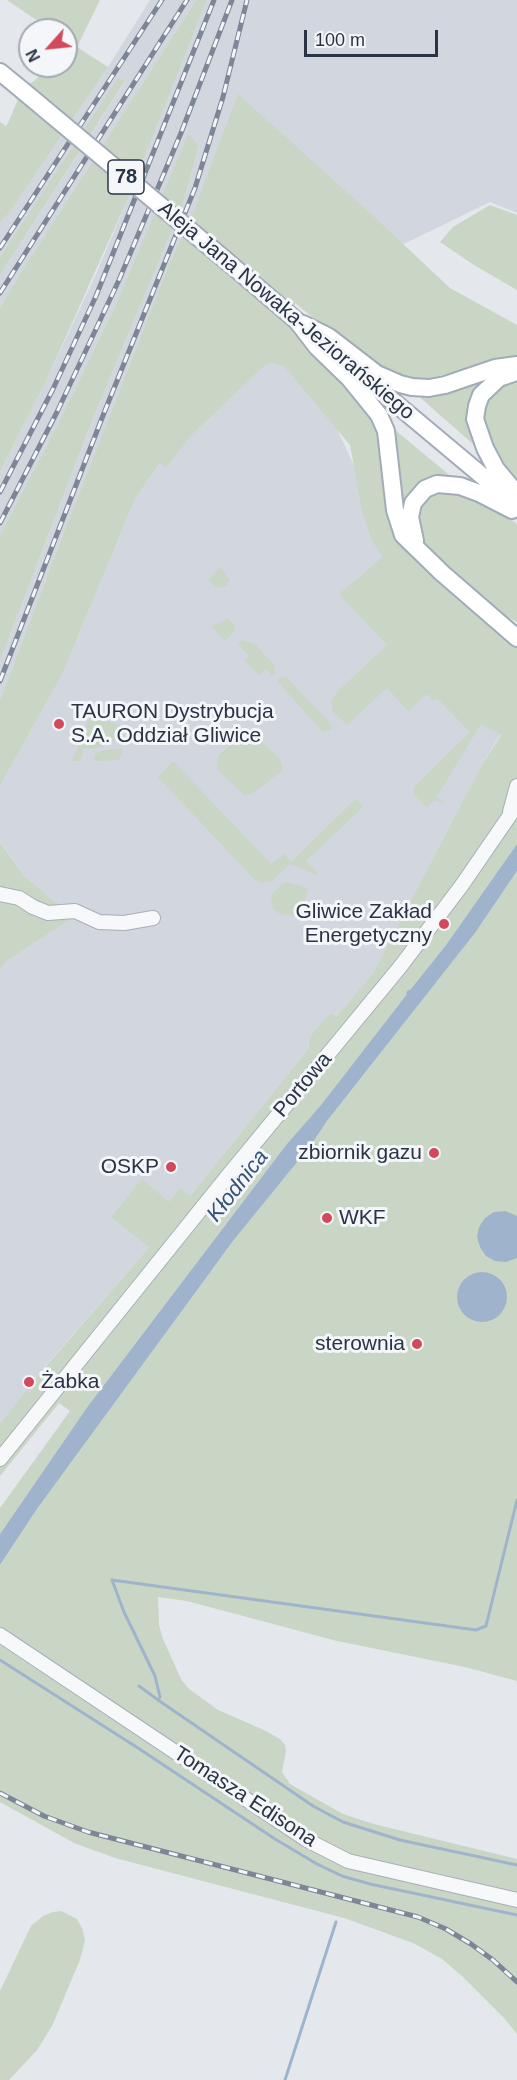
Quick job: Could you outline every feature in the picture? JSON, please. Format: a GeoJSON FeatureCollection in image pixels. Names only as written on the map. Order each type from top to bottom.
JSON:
{"type":"FeatureCollection","features":[{"type":"Feature","properties":{"kind":"main road","name":"Aleja Jana Nowaka-Jeziorańskiego"},"geometry":{"type":"LineString","coordinates":[[0,72],[517,505]]}},
{"type":"Feature","properties":{"kind":"main road"},"geometry":{"type":"LineString","coordinates":[[297,321],[329,337],[377,374],[412,387],[429,388],[445,385],[495,368],[517,365]]}},
{"type":"Feature","properties":{"kind":"main road"},"geometry":{"type":"LineString","coordinates":[[297,321],[317,347],[349,378],[379,415],[386,431],[395,510],[403,535],[517,638]]}},
{"type":"Feature","properties":{"kind":"main road"},"geometry":{"type":"LineString","coordinates":[[517,372],[499,378],[482,395],[475,419],[485,448],[496,469],[517,494]]}},
{"type":"Feature","properties":{"kind":"main road"},"geometry":{"type":"LineString","coordinates":[[421,553],[411,526],[411,511],[418,495],[425,489],[438,484],[460,486],[479,493],[517,513]]}},
{"type":"Feature","properties":{"kind":"main road"},"geometry":{"type":"LineString","coordinates":[[489,613],[517,626]]}},
{"type":"Feature","properties":{"kind":"street","name":"Portowa"},"geometry":{"type":"LineString","coordinates":[[508,817],[517,786]]}},
{"type":"Feature","properties":{"kind":"street","name":"Portowa"},"geometry":{"type":"LineString","coordinates":[[0,1459],[226,1178],[400,967],[462,885],[517,805]]}},
{"type":"Feature","properties":{"kind":"street"},"geometry":{"type":"LineString","coordinates":[[0,894],[19,898],[33,908],[48,913],[75,911],[99,922],[124,923],[153,918]]}},
{"type":"Feature","properties":{"kind":"street","name":"Tomasza Edisona"},"geometry":{"type":"LineString","coordinates":[[0,1635],[307,1840],[348,1861],[517,1900]]}},
{"type":"Feature","properties":{"kind":"shaded area"},"geometry":{"type":"Polygon","coordinates":[[[150,0],[196,0],[0,308],[0,275],[125,82],[120,77],[0,257],[0,223],[10,212],[108,67],[150,0]]]}},
{"type":"Feature","properties":{"kind":"shaded area"},"geometry":{"type":"Polygon","coordinates":[[[207,0],[517,0],[517,213],[490,202],[295,297],[193,214],[168,267],[0,700],[0,661],[92,421],[184,201],[199,145],[188,135],[117,302],[57,426],[0,535],[0,472],[96,274],[207,0]]]}},
{"type":"Feature","properties":{"kind":"shaded area"},"geometry":{"type":"Polygon","coordinates":[[[293,334],[363,485],[379,546],[517,707],[480,768],[373,973],[336,1017],[331,1013],[309,1039],[308,1049],[149,1247],[35,1378],[39,1382],[30,1393],[26,1390],[0,1423],[0,969],[7,961],[72,917],[24,876],[0,841],[0,786],[62,675],[135,499],[161,462],[166,467],[191,436],[266,364],[293,334]]]}},
{"type":"Feature","properties":{"kind":"green space"},"geometry":{"type":"Polygon","coordinates":[[[7,0],[100,0],[78,45],[78,18],[33,18],[7,0]]]}},
{"type":"Feature","properties":{"kind":"green space"},"geometry":{"type":"Polygon","coordinates":[[[196,0],[207,0],[129,196],[46,381],[0,472],[0,308],[196,0]]]}},
{"type":"Feature","properties":{"kind":"green space"},"geometry":{"type":"Polygon","coordinates":[[[78,48],[108,67],[10,212],[0,223],[0,122],[6,126],[22,90],[38,78],[78,78],[78,48]]]}},
{"type":"Feature","properties":{"kind":"green space"},"geometry":{"type":"Polygon","coordinates":[[[119,77],[125,81],[0,275],[0,257],[119,77]]]}},
{"type":"Feature","properties":{"kind":"green space"},"geometry":{"type":"Polygon","coordinates":[[[238,94],[450,288],[517,325],[517,358],[494,361],[419,381],[385,371],[355,351],[295,303],[293,333],[346,383],[375,421],[382,445],[396,534],[408,552],[464,600],[491,628],[517,645],[517,844],[446,945],[408,990],[321,1105],[286,1145],[88,1406],[0,1534],[0,1508],[70,1411],[59,1403],[0,1476],[0,1423],[26,1390],[30,1392],[38,1382],[35,1379],[149,1247],[111,1217],[142,1179],[169,1202],[180,1188],[190,1196],[308,1049],[309,1039],[316,1029],[331,1013],[336,1017],[373,973],[480,768],[501,735],[481,724],[436,798],[444,804],[434,800],[427,808],[413,793],[414,787],[470,732],[437,698],[434,701],[427,694],[408,711],[387,688],[347,725],[331,710],[333,706],[330,702],[338,691],[387,645],[339,594],[383,557],[372,541],[362,511],[350,445],[284,366],[271,362],[191,436],[166,468],[160,463],[135,499],[62,675],[0,786],[0,700],[168,267],[193,213],[238,94]]]}},
{"type":"Feature","properties":{"kind":"green space"},"geometry":{"type":"Polygon","coordinates":[[[188,134],[199,145],[184,201],[92,421],[0,661],[0,535],[57,426],[117,302],[188,134]]]}},
{"type":"Feature","properties":{"kind":"green space"},"geometry":{"type":"Polygon","coordinates":[[[490,205],[517,215],[517,290],[440,242],[453,227],[490,205]]]}},
{"type":"Feature","properties":{"kind":"green space"},"geometry":{"type":"Polygon","coordinates":[[[491,373],[474,445],[415,393],[491,373]]]}},
{"type":"Feature","properties":{"kind":"green space"},"geometry":{"type":"Polygon","coordinates":[[[517,376],[517,486],[501,467],[482,419],[488,397],[494,388],[517,376]]]}},
{"type":"Feature","properties":{"kind":"green space"},"geometry":{"type":"Polygon","coordinates":[[[389,425],[453,478],[436,478],[404,518],[389,425]]]}},
{"type":"Feature","properties":{"kind":"green space"},"geometry":{"type":"Polygon","coordinates":[[[447,491],[487,502],[517,524],[517,622],[494,610],[435,559],[425,544],[417,527],[418,505],[430,494],[447,491]]]}},
{"type":"Feature","properties":{"kind":"green space"},"geometry":{"type":"Polygon","coordinates":[[[220,567],[230,580],[226,586],[217,588],[208,580],[220,567]]]}},
{"type":"Feature","properties":{"kind":"green space"},"geometry":{"type":"Polygon","coordinates":[[[227,618],[235,625],[235,631],[225,641],[211,626],[227,618]]]}},
{"type":"Feature","properties":{"kind":"green space"},"geometry":{"type":"Polygon","coordinates":[[[242,640],[255,644],[275,666],[275,674],[272,676],[266,669],[259,675],[245,661],[249,656],[238,644],[242,640]]]}},
{"type":"Feature","properties":{"kind":"green space"},"geometry":{"type":"Polygon","coordinates":[[[282,677],[287,678],[331,724],[331,729],[322,731],[277,681],[282,677]]]}},
{"type":"Feature","properties":{"kind":"green space"},"geometry":{"type":"Polygon","coordinates":[[[96,716],[130,730],[112,742],[94,749],[83,748],[79,761],[72,761],[89,719],[96,716]]]}},
{"type":"Feature","properties":{"kind":"green space"},"geometry":{"type":"Polygon","coordinates":[[[251,732],[280,759],[282,768],[281,772],[251,794],[244,795],[218,770],[217,763],[218,756],[243,733],[251,732]]]}},
{"type":"Feature","properties":{"kind":"green space"},"geometry":{"type":"Polygon","coordinates":[[[108,749],[123,749],[119,760],[94,761],[95,754],[108,749]]]}},
{"type":"Feature","properties":{"kind":"green space"},"geometry":{"type":"Polygon","coordinates":[[[173,761],[271,864],[284,854],[291,862],[356,799],[363,807],[306,861],[318,873],[316,875],[290,864],[272,881],[262,883],[255,880],[158,777],[173,761]]]}},
{"type":"Feature","properties":{"kind":"green space"},"geometry":{"type":"Polygon","coordinates":[[[0,842],[24,876],[73,917],[7,961],[0,969],[0,842]]]}},
{"type":"Feature","properties":{"kind":"green space"},"geometry":{"type":"Polygon","coordinates":[[[517,871],[517,1681],[465,1667],[337,1641],[187,1601],[158,1597],[159,1625],[181,1679],[188,1688],[218,1710],[280,1739],[286,1751],[282,1772],[290,1784],[343,1814],[374,1824],[517,1859],[517,2034],[462,1976],[442,1959],[413,1943],[344,1918],[115,1858],[74,1843],[0,1802],[0,1565],[37,1509],[233,1241],[307,1150],[320,1146],[313,1142],[327,1121],[475,933],[517,871]]]}},
{"type":"Feature","properties":{"kind":"green space"},"geometry":{"type":"Polygon","coordinates":[[[287,882],[308,888],[301,917],[280,914],[273,909],[271,895],[287,882]]]}},
{"type":"Feature","properties":{"kind":"green space"},"geometry":{"type":"Polygon","coordinates":[[[61,1911],[77,1919],[82,1928],[85,1940],[80,1960],[52,2026],[37,2050],[9,2080],[0,2080],[0,1991],[31,1926],[43,1916],[61,1911]]]}},
{"type":"Feature","properties":{"kind":"water"},"geometry":{"type":"Polygon","coordinates":[[[517,844],[517,871],[475,933],[327,1121],[313,1142],[320,1146],[319,1150],[307,1150],[233,1241],[37,1509],[0,1565],[0,1534],[88,1406],[286,1145],[321,1105],[408,990],[446,945],[517,844]]]}},
{"type":"Feature","properties":{"kind":"water"},"geometry":{"type":"Polygon","coordinates":[[[505,1211],[517,1216],[517,1258],[506,1262],[495,1261],[486,1256],[477,1237],[479,1227],[485,1218],[494,1212],[505,1211]]]}},
{"type":"Feature","properties":{"kind":"water"},"geometry":{"type":"Polygon","coordinates":[[[477,1272],[487,1272],[500,1279],[507,1292],[507,1302],[500,1315],[487,1322],[477,1322],[468,1318],[461,1311],[457,1302],[457,1292],[461,1283],[468,1276],[477,1272]]]}},
{"type":"Feature","properties":{"kind":"waterway"},"geometry":{"type":"LineString","coordinates":[[139,1686],[158,1700],[160,1697],[155,1676],[124,1612],[112,1580],[476,1630],[486,1626],[517,1500]]}},
{"type":"Feature","properties":{"kind":"waterway"},"geometry":{"type":"LineString","coordinates":[[0,1660],[317,1864],[342,1876],[370,1884],[517,1915]]}},
{"type":"Feature","properties":{"kind":"waterway"},"geometry":{"type":"LineString","coordinates":[[158,1700],[313,1806],[343,1822],[400,1840],[517,1865]]}},
{"type":"Feature","properties":{"kind":"waterway"},"geometry":{"type":"LineString","coordinates":[[285,2080],[336,1922]]}},
{"type":"Feature","properties":{"kind":"railway"},"geometry":{"type":"LineString","coordinates":[[0,248],[162,0]]}},
{"type":"Feature","properties":{"kind":"railway"},"geometry":{"type":"LineString","coordinates":[[0,293],[187,0]]}},
{"type":"Feature","properties":{"kind":"railway"},"geometry":{"type":"LineString","coordinates":[[0,492],[53,389],[96,296],[214,0]]}},
{"type":"Feature","properties":{"kind":"railway"},"geometry":{"type":"LineString","coordinates":[[0,523],[57,412],[119,280],[181,133],[232,0]]}},
{"type":"Feature","properties":{"kind":"railway"},"geometry":{"type":"LineString","coordinates":[[0,681],[104,413],[195,188],[223,97],[247,0]]}},
{"type":"Feature","properties":{"kind":"railway"},"geometry":{"type":"LineString","coordinates":[[0,1793],[44,1816],[88,1832],[418,1917],[446,1929],[471,1944],[517,1982]]}},
{"type":"Feature","properties":{"kind":"place","name":"TAURON Dystrybucja S.A. Oddział Gliwice"},"geometry":{"type":"Point","coordinates":[59,724]}},
{"type":"Feature","properties":{"kind":"place","name":"Gliwice Zakład Energetyczny"},"geometry":{"type":"Point","coordinates":[444,924]}},
{"type":"Feature","properties":{"kind":"place","name":"zbiornik gazu"},"geometry":{"type":"Point","coordinates":[434,1153]}},
{"type":"Feature","properties":{"kind":"place","name":"OSKP"},"geometry":{"type":"Point","coordinates":[171,1167]}},
{"type":"Feature","properties":{"kind":"place","name":"WKF"},"geometry":{"type":"Point","coordinates":[327,1218]}},
{"type":"Feature","properties":{"kind":"place","name":"sterownia"},"geometry":{"type":"Point","coordinates":[417,1344]}},
{"type":"Feature","properties":{"kind":"place","name":"Żabka"},"geometry":{"type":"Point","coordinates":[29,1382]}},
{"type":"Feature","properties":{"kind":"water label","name":"Kłodnica"},"geometry":{"type":"Point","coordinates":[238,1186]}}]}
